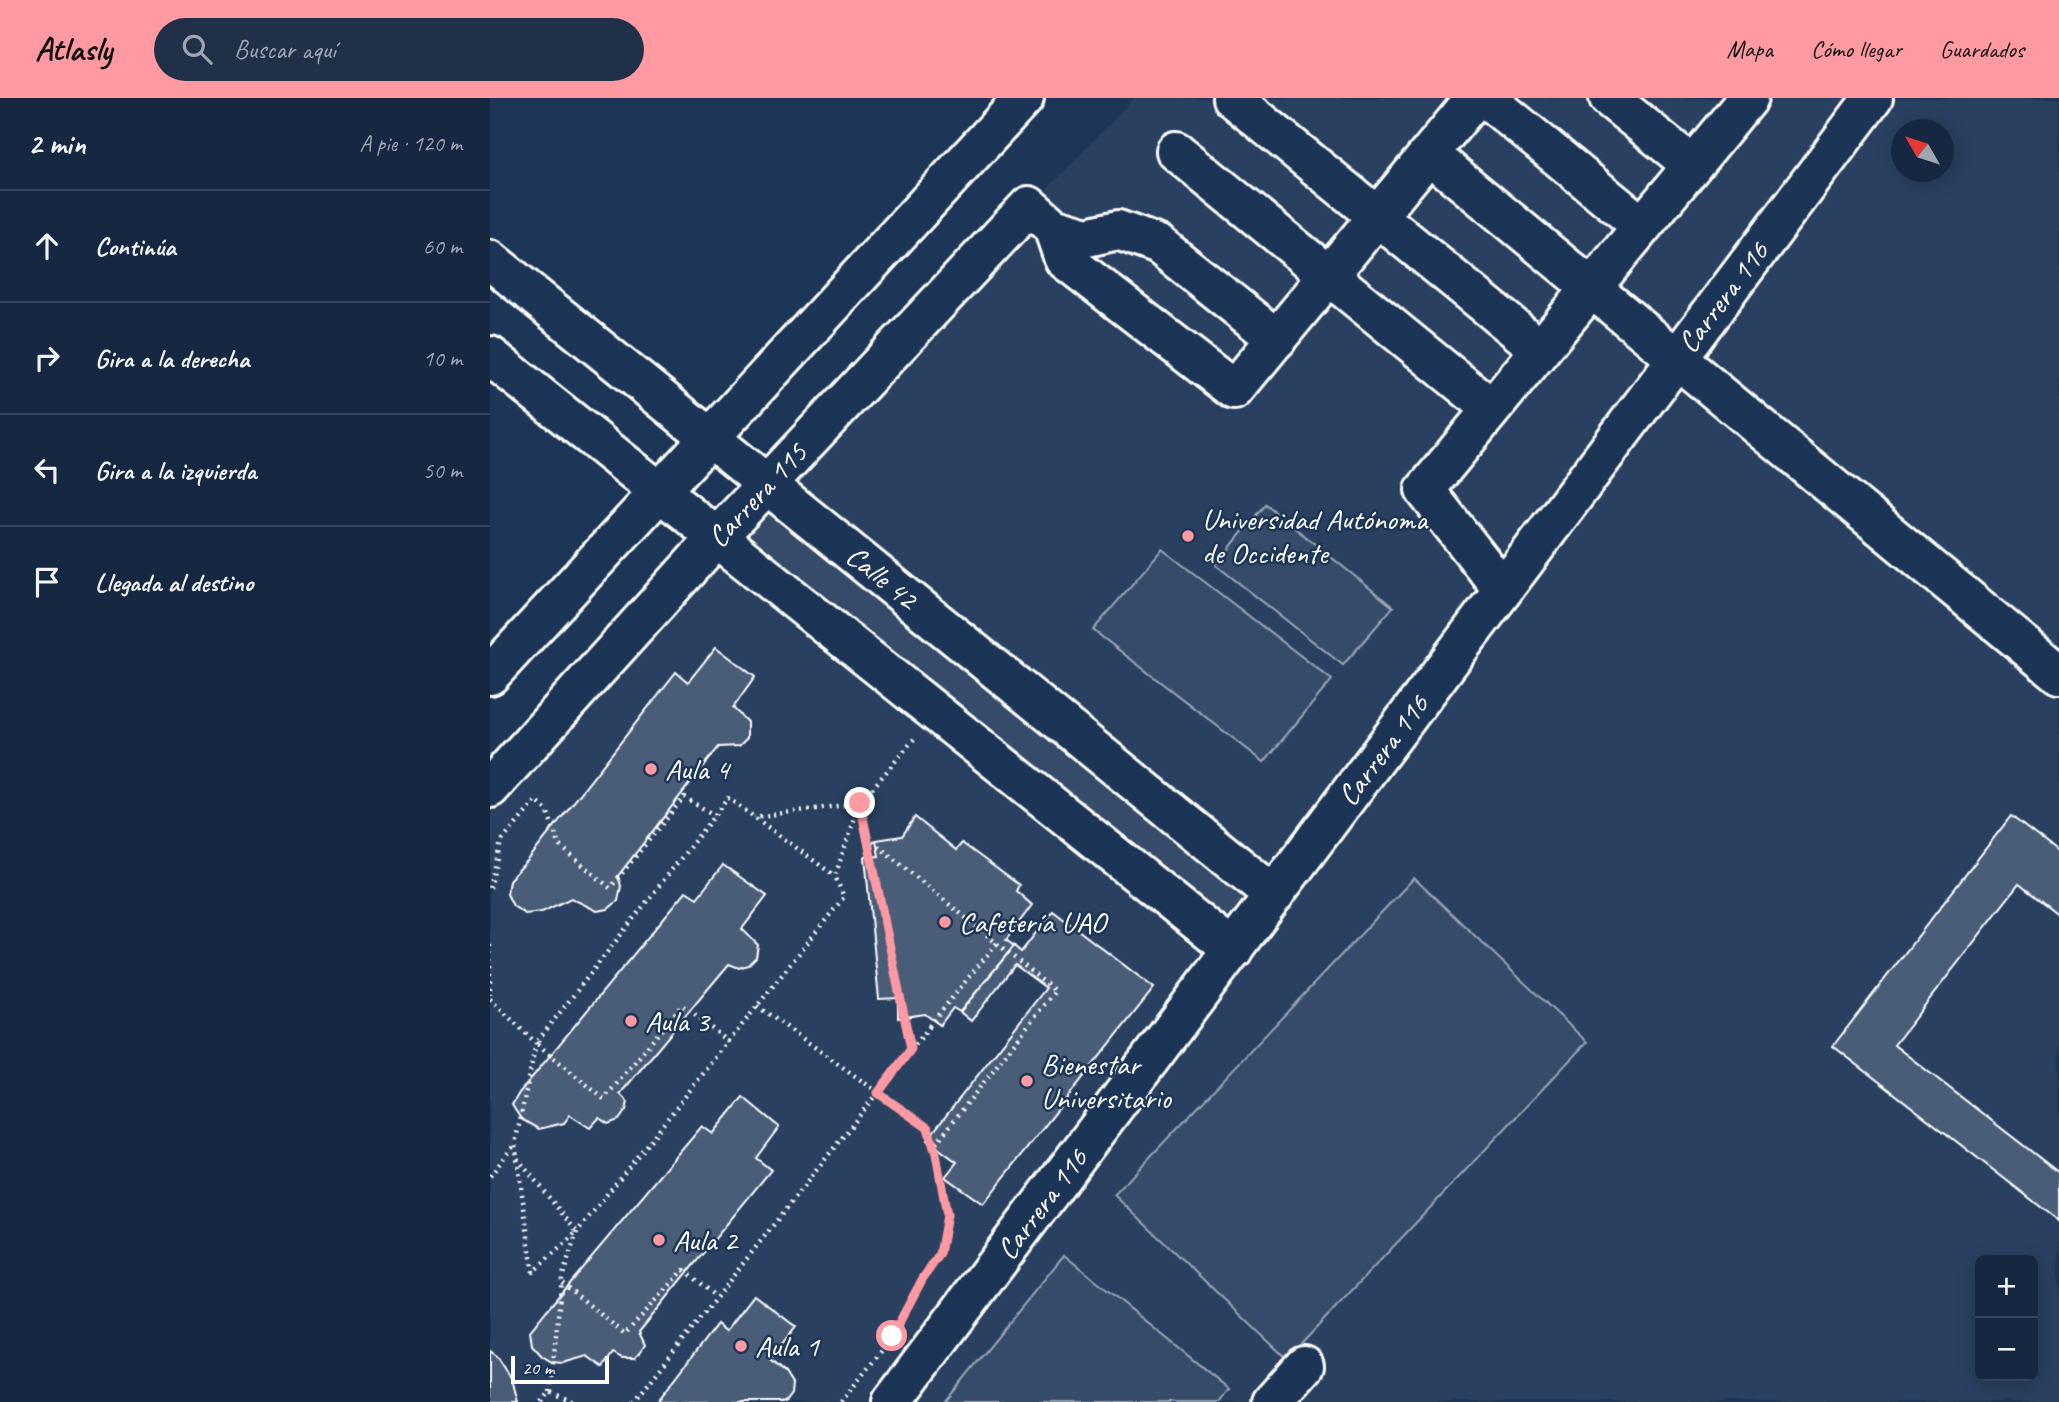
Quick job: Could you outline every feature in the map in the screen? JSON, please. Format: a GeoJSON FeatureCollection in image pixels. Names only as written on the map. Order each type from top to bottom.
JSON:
{"type":"FeatureCollection","features":[{"type":"Feature","properties":{"kind":"street"},"geometry":{"type":"LineString","coordinates":[[490,675],[1024,98]]}},
{"type":"Feature","properties":{"kind":"street"},"geometry":{"type":"LineString","coordinates":[[1232,98],[1540,349]]}},
{"type":"Feature","properties":{"kind":"street"},"geometry":{"type":"LineString","coordinates":[[1041,217],[1064,259],[1234,390],[1475,98]]}},
{"type":"Feature","properties":{"kind":"street"},"geometry":{"type":"LineString","coordinates":[[1486,98],[1642,226]]}},
{"type":"Feature","properties":{"kind":"street"},"geometry":{"type":"LineString","coordinates":[[1609,98],[1692,166]]}},
{"type":"Feature","properties":{"kind":"street","name":"Carrera 116"},"geometry":{"type":"LineString","coordinates":[[892,1402],[1873,98]]}},
{"type":"Feature","properties":{"kind":"street"},"geometry":{"type":"LineString","coordinates":[[1503,590],[1425,489],[1692,166],[1741,100]]}},
{"type":"Feature","properties":{"kind":"street"},"geometry":{"type":"LineString","coordinates":[[1176,151],[1491,408]]}},
{"type":"Feature","properties":{"kind":"street"},"geometry":{"type":"LineString","coordinates":[[1429,154],[2059,674]]}},
{"type":"Feature","properties":{"kind":"street"},"geometry":{"type":"LineString","coordinates":[[1041,217],[1087,237],[1118,230],[1159,245],[1277,338]]}},
{"type":"Feature","properties":{"kind":"street","name":"Carrera 115"},"geometry":{"type":"LineString","coordinates":[[490,788],[766,483],[1041,217]]}},
{"type":"Feature","properties":{"kind":"street","name":"Calle 42"},"geometry":{"type":"LineString","coordinates":[[490,260],[1274,895]]}},
{"type":"Feature","properties":{"kind":"street"},"geometry":{"type":"LineString","coordinates":[[490,356],[1233,950]]}},
{"type":"Feature","properties":{"kind":"street"},"geometry":{"type":"LineString","coordinates":[[1272,1402],[1304,1366]]}},
{"type":"Feature","properties":{"kind":"path"},"geometry":{"type":"LineString","coordinates":[[835,876],[860,803],[916,735]]}},
{"type":"Feature","properties":{"kind":"path"},"geometry":{"type":"LineString","coordinates":[[490,888],[500,842],[537,801],[547,810],[559,845],[610,888],[684,797],[715,815]]}},
{"type":"Feature","properties":{"kind":"path"},"geometry":{"type":"LineString","coordinates":[[728,798],[835,876],[844,897],[577,1232],[533,1272],[515,1144],[536,1043],[715,815],[728,798]]}},
{"type":"Feature","properties":{"kind":"path"},"geometry":{"type":"LineString","coordinates":[[754,817],[860,803]]}},
{"type":"Feature","properties":{"kind":"path"},"geometry":{"type":"LineString","coordinates":[[860,803],[911,1049]]}},
{"type":"Feature","properties":{"kind":"path"},"geometry":{"type":"LineString","coordinates":[[866,836],[1055,991],[934,1146]]}},
{"type":"Feature","properties":{"kind":"path"},"geometry":{"type":"LineString","coordinates":[[634,1402],[997,943]]}},
{"type":"Feature","properties":{"kind":"path"},"geometry":{"type":"LineString","coordinates":[[490,945],[490,997],[536,1043],[604,1099],[682,1005],[729,1042]]}},
{"type":"Feature","properties":{"kind":"path"},"geometry":{"type":"LineString","coordinates":[[757,1006],[928,1128],[934,1146],[947,1215],[940,1254],[923,1278],[890,1341],[841,1402]]}},
{"type":"Feature","properties":{"kind":"path"},"geometry":{"type":"LineString","coordinates":[[490,1176],[515,1144]]}},
{"type":"Feature","properties":{"kind":"path"},"geometry":{"type":"LineString","coordinates":[[517,1158],[577,1232]]}},
{"type":"Feature","properties":{"kind":"path"},"geometry":{"type":"LineString","coordinates":[[542,1402],[551,1392],[561,1282],[577,1232]]}},
{"type":"Feature","properties":{"kind":"path"},"geometry":{"type":"LineString","coordinates":[[561,1282],[625,1334],[684,1270],[716,1297]]}},
{"type":"Feature","properties":{"kind":"path"},"geometry":{"type":"LineString","coordinates":[[551,1392],[574,1402]]}},
{"type":"Feature","properties":{"kind":"shaded area"},"geometry":{"type":"Polygon","coordinates":[[[1134,98],[2059,98],[2059,1402],[490,1402],[490,788],[767,483],[1134,98]]]}},
{"type":"Feature","properties":{"kind":"shaded area"},"geometry":{"type":"Polygon","coordinates":[[[767,483],[1274,895],[1233,950],[718,536],[767,483]]]}},
{"type":"Feature","properties":{"kind":"shaded area"},"geometry":{"type":"Polygon","coordinates":[[[1265,504],[1393,607],[1343,665],[1216,565],[1265,504]]]}},
{"type":"Feature","properties":{"kind":"shaded area"},"geometry":{"type":"Polygon","coordinates":[[[1162,549],[1332,680],[1264,762],[1093,630],[1162,549]]]}},
{"type":"Feature","properties":{"kind":"shaded area"},"geometry":{"type":"Polygon","coordinates":[[[1414,878],[1587,1042],[1287,1359],[1114,1195],[1414,878]]]}},
{"type":"Feature","properties":{"kind":"shaded area"},"geometry":{"type":"Polygon","coordinates":[[[1064,1255],[1229,1389],[1219,1402],[945,1402],[1064,1255]]]}},
{"type":"Feature","properties":{"kind":"building","name":"Aula 4"},"geometry":{"type":"Polygon","coordinates":[[[716,647],[755,677],[733,708],[747,722],[747,738],[739,746],[718,747],[618,876],[621,886],[618,901],[608,909],[597,911],[571,898],[542,912],[525,914],[513,906],[507,894],[509,880],[528,860],[676,672],[688,682],[716,647]]]}},
{"type":"Feature","properties":{"kind":"building"},"geometry":{"type":"Polygon","coordinates":[[[2011,816],[2059,853],[2059,915],[2019,884],[1894,1045],[2059,1173],[2059,1221],[1833,1046],[2011,816]]]}},
{"type":"Feature","properties":{"kind":"building","name":"Cafetería UAO"},"geometry":{"type":"Polygon","coordinates":[[[915,817],[956,850],[962,843],[1019,885],[1016,891],[1032,905],[1006,940],[1014,946],[960,1012],[953,1008],[940,1025],[925,1014],[898,1018],[898,998],[879,999],[865,857],[879,856],[876,840],[902,836],[915,817]]]}},
{"type":"Feature","properties":{"kind":"building","name":"Aula 3"},"geometry":{"type":"Polygon","coordinates":[[[723,865],[767,896],[742,929],[758,945],[756,957],[748,965],[739,968],[729,964],[620,1094],[628,1102],[619,1120],[608,1124],[599,1118],[590,1128],[570,1115],[564,1123],[539,1129],[521,1119],[512,1105],[519,1093],[686,891],[697,898],[723,865]]]}},
{"type":"Feature","properties":{"kind":"building","name":"Bienestar Universitario"},"geometry":{"type":"Polygon","coordinates":[[[1053,911],[1154,988],[983,1204],[945,1177],[957,1162],[927,1140],[1046,988],[1015,965],[971,1021],[960,1012],[1014,946],[1021,952],[1053,911]]]}},
{"type":"Feature","properties":{"kind":"building","name":"Aula 2"},"geometry":{"type":"Polygon","coordinates":[[[743,1097],[779,1127],[756,1158],[771,1170],[639,1332],[645,1345],[641,1351],[635,1358],[622,1358],[613,1353],[603,1367],[587,1356],[563,1363],[552,1362],[542,1356],[532,1345],[530,1331],[702,1126],[713,1134],[743,1097]]]}},
{"type":"Feature","properties":{"kind":"building","name":"Aula 1"},"geometry":{"type":"Polygon","coordinates":[[[754,1295],[796,1327],[770,1360],[785,1373],[792,1384],[791,1394],[785,1402],[657,1402],[717,1324],[726,1331],[754,1295]]]}},
{"type":"Feature","properties":{"kind":"building"},"geometry":{"type":"Polygon","coordinates":[[[490,1351],[497,1356],[512,1379],[518,1402],[490,1402],[490,1351]]]}},
{"type":"Feature","properties":{"kind":"place","name":"Universidad Autónoma de Occidente"},"geometry":{"type":"Point","coordinates":[1188,536]}},
{"type":"Feature","properties":{"kind":"place","name":"Aula 4"},"geometry":{"type":"Point","coordinates":[651,769]}},
{"type":"Feature","properties":{"kind":"place","name":"Cafetería UAO"},"geometry":{"type":"Point","coordinates":[945,922]}},
{"type":"Feature","properties":{"kind":"place","name":"Aula 3"},"geometry":{"type":"Point","coordinates":[631,1021]}},
{"type":"Feature","properties":{"kind":"place","name":"Bienestar Universitario"},"geometry":{"type":"Point","coordinates":[1027,1081]}},
{"type":"Feature","properties":{"kind":"place","name":"Aula 2"},"geometry":{"type":"Point","coordinates":[659,1240]}},
{"type":"Feature","properties":{"kind":"place","name":"Aula 1"},"geometry":{"type":"Point","coordinates":[741,1346]}},
{"type":"Feature","properties":{"kind":"route"},"geometry":{"type":"LineString","coordinates":[[860,803],[911,1049],[878,1093],[928,1128],[936,1154],[947,1215],[940,1254],[923,1278],[892,1336]]}}]}
